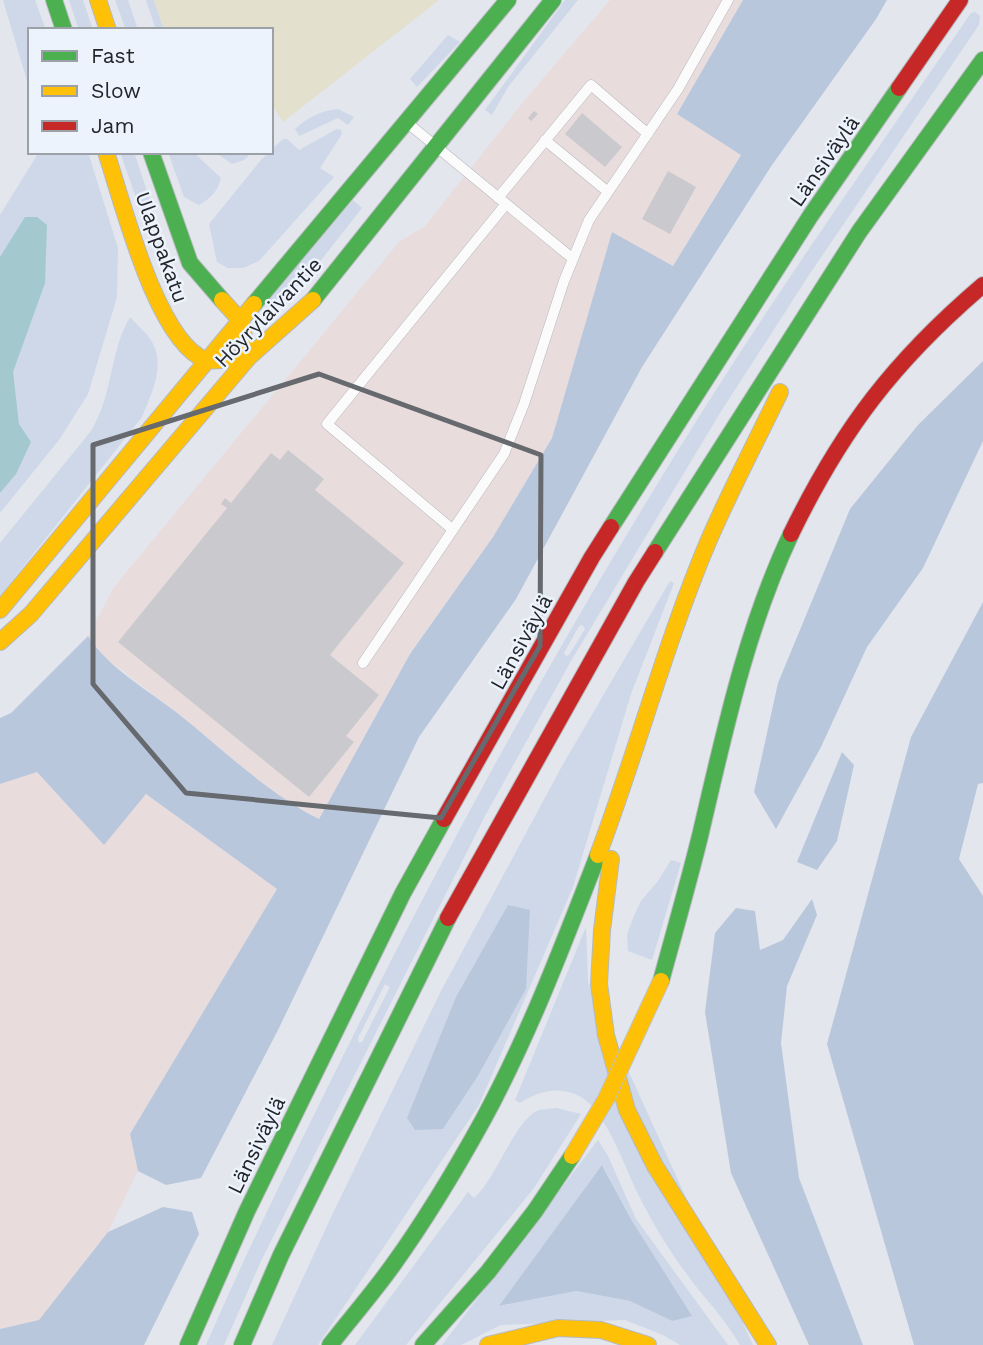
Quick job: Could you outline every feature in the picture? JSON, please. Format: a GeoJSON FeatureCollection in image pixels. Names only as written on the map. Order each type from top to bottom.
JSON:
{"type":"FeatureCollection","features":[{"type":"Feature","properties":{"kind":"main road"},"geometry":{"type":"LineString","coordinates":[[54,0],[63,28]]}},
{"type":"Feature","properties":{"kind":"main road"},"geometry":{"type":"LineString","coordinates":[[98,0],[107,28]]}},
{"type":"Feature","properties":{"kind":"main road","name":"Höyrylaivantie"},"geometry":{"type":"LineString","coordinates":[[0,610],[508,0]]}},
{"type":"Feature","properties":{"kind":"main road","name":"Höyrylaivantie"},"geometry":{"type":"LineString","coordinates":[[0,642],[31,614],[249,357],[316,298],[553,0]]}},
{"type":"Feature","properties":{"kind":"main road","name":"Länsiväylä"},"geometry":{"type":"LineString","coordinates":[[188,1345],[247,1211],[403,893],[592,557],[811,215],[960,0]]}},
{"type":"Feature","properties":{"kind":"main road"},"geometry":{"type":"LineString","coordinates":[[242,1345],[281,1255],[436,943],[636,582],[859,232],[983,60]]}},
{"type":"Feature","properties":{"kind":"main road","name":"Ulappakatu"},"geometry":{"type":"LineString","coordinates":[[107,154],[149,282],[166,321],[181,342],[207,360]]}},
{"type":"Feature","properties":{"kind":"main road","name":"Ulappakatu"},"geometry":{"type":"LineString","coordinates":[[152,154],[190,263],[240,320],[249,357]]}},
{"type":"Feature","properties":{"kind":"main road"},"geometry":{"type":"LineString","coordinates":[[330,1345],[393,1265],[483,1120],[525,1037],[559,957],[619,799],[660,670],[708,542],[859,232]]}},
{"type":"Feature","properties":{"kind":"main road"},"geometry":{"type":"LineString","coordinates":[[424,1345],[488,1272],[572,1156],[606,1099],[661,981],[692,869],[726,722],[751,639],[776,567],[822,472],[861,413],[904,359],[942,320],[983,285]]}},
{"type":"Feature","properties":{"kind":"main road"},"geometry":{"type":"LineString","coordinates":[[207,360],[249,357]]}},
{"type":"Feature","properties":{"kind":"main road"},"geometry":{"type":"LineString","coordinates":[[619,799],[602,930],[599,984],[606,1035],[627,1110],[655,1166],[768,1345]]}},
{"type":"Feature","properties":{"kind":"main road"},"geometry":{"type":"LineString","coordinates":[[176,1345],[247,1211]]}},
{"type":"Feature","properties":{"kind":"main road"},"geometry":{"type":"LineString","coordinates":[[488,1345],[558,1328],[601,1330],[648,1345]]}},
{"type":"Feature","properties":{"kind":"lane"},"geometry":{"type":"LineString","coordinates":[[363,663],[504,454],[524,404],[572,258],[589,220],[678,89],[728,0]]}},
{"type":"Feature","properties":{"kind":"lane"},"geometry":{"type":"LineString","coordinates":[[452,528],[327,425],[502,201],[545,140],[591,85],[648,134]]}},
{"type":"Feature","properties":{"kind":"lane"},"geometry":{"type":"LineString","coordinates":[[407,123],[572,258]]}},
{"type":"Feature","properties":{"kind":"lane"},"geometry":{"type":"LineString","coordinates":[[545,140],[608,192]]}},
{"type":"Feature","properties":{"kind":"highlighted area"},"geometry":{"type":"Polygon","coordinates":[[[319,374],[541,455],[540,646],[441,818],[186,793],[93,684],[93,445],[319,374]]]}},
{"type":"Feature","properties":{"kind":"shaded area"},"geometry":{"type":"Polygon","coordinates":[[[3,0],[35,0],[45,28],[28,28],[28,84],[3,0]]]}},
{"type":"Feature","properties":{"kind":"shaded area"},"geometry":{"type":"Polygon","coordinates":[[[69,0],[83,0],[92,28],[78,28],[69,0]]]}},
{"type":"Feature","properties":{"kind":"shaded area"},"geometry":{"type":"Polygon","coordinates":[[[115,0],[128,0],[137,28],[125,28],[115,0]]]}},
{"type":"Feature","properties":{"kind":"shaded area"},"geometry":{"type":"Polygon","coordinates":[[[146,0],[154,0],[163,28],[155,28],[146,0]]]}},
{"type":"Feature","properties":{"kind":"shaded area"},"geometry":{"type":"Polygon","coordinates":[[[565,0],[578,0],[508,87],[492,115],[485,110],[565,0]]]}},
{"type":"Feature","properties":{"kind":"shaded area"},"geometry":{"type":"Polygon","coordinates":[[[610,0],[743,0],[677,114],[741,154],[673,266],[612,233],[552,438],[493,537],[410,654],[319,819],[270,790],[98,652],[88,636],[114,587],[399,242],[425,226],[523,102],[610,0]]]}},
{"type":"Feature","properties":{"kind":"shaded area"},"geometry":{"type":"Polygon","coordinates":[[[743,0],[887,0],[772,165],[642,367],[516,599],[419,737],[278,1030],[201,1178],[166,1185],[138,1171],[130,1134],[277,889],[146,794],[104,845],[37,772],[0,784],[0,718],[11,713],[88,636],[107,659],[247,771],[300,809],[319,819],[410,654],[493,537],[552,438],[612,232],[673,266],[741,155],[677,114],[743,0]]]}},
{"type":"Feature","properties":{"kind":"shaded area"},"geometry":{"type":"Polygon","coordinates":[[[975,12],[980,16],[979,25],[809,275],[720,413],[571,661],[485,816],[262,1259],[224,1345],[206,1345],[327,1088],[429,886],[563,642],[739,354],[971,13],[975,12]],[[583,625],[579,626],[564,653],[566,656],[585,629],[583,625]],[[385,984],[358,1038],[359,1043],[362,1042],[390,987],[385,984]]]}},
{"type":"Feature","properties":{"kind":"shaded area"},"geometry":{"type":"Polygon","coordinates":[[[448,35],[460,42],[417,87],[410,79],[448,35]]]}},
{"type":"Feature","properties":{"kind":"shaded area"},"geometry":{"type":"Polygon","coordinates":[[[338,109],[354,117],[348,125],[338,118],[299,136],[295,129],[305,121],[320,113],[338,109]]]}},
{"type":"Feature","properties":{"kind":"shaded area"},"geometry":{"type":"Polygon","coordinates":[[[337,129],[341,130],[342,134],[320,168],[334,177],[259,261],[243,268],[228,268],[217,262],[209,224],[261,160],[267,154],[273,154],[273,149],[283,139],[287,139],[299,150],[337,129]]]}},
{"type":"Feature","properties":{"kind":"shaded area"},"geometry":{"type":"Polygon","coordinates":[[[38,154],[89,154],[118,248],[117,297],[88,394],[59,440],[0,513],[0,215],[38,154]]]}},
{"type":"Feature","properties":{"kind":"shaded area"},"geometry":{"type":"Polygon","coordinates":[[[121,154],[135,154],[156,218],[147,229],[121,154]]]}},
{"type":"Feature","properties":{"kind":"shaded area"},"geometry":{"type":"Polygon","coordinates":[[[169,154],[195,154],[221,178],[216,190],[199,205],[184,197],[169,154]]]}},
{"type":"Feature","properties":{"kind":"shaded area"},"geometry":{"type":"Polygon","coordinates":[[[218,154],[250,154],[244,160],[232,164],[218,154]]]}},
{"type":"Feature","properties":{"kind":"shaded area"},"geometry":{"type":"Polygon","coordinates":[[[353,200],[362,208],[311,273],[276,306],[268,300],[353,200]]]}},
{"type":"Feature","properties":{"kind":"shaded area"},"geometry":{"type":"Polygon","coordinates":[[[25,217],[37,217],[47,225],[45,283],[13,372],[19,424],[31,442],[16,474],[0,493],[0,257],[25,217]]]}},
{"type":"Feature","properties":{"kind":"shaded area"},"geometry":{"type":"Polygon","coordinates":[[[130,317],[150,339],[158,361],[156,380],[142,417],[0,596],[0,543],[91,431],[104,402],[118,344],[130,317]]]}},
{"type":"Feature","properties":{"kind":"shaded area"},"geometry":{"type":"Polygon","coordinates":[[[983,361],[983,441],[923,568],[867,647],[821,747],[776,829],[754,792],[778,683],[850,509],[918,425],[983,361]]]}},
{"type":"Feature","properties":{"kind":"shaded area"},"geometry":{"type":"Polygon","coordinates":[[[670,581],[674,583],[631,694],[573,887],[479,1105],[318,1345],[272,1345],[441,991],[562,766],[670,581]],[[526,989],[443,1129],[478,1076],[526,989]]]}},
{"type":"Feature","properties":{"kind":"shaded area"},"geometry":{"type":"Polygon","coordinates":[[[983,602],[983,783],[978,784],[959,859],[983,896],[983,1345],[914,1345],[827,1044],[911,737],[983,602]]]}},
{"type":"Feature","properties":{"kind":"shaded area"},"geometry":{"type":"Polygon","coordinates":[[[842,752],[854,765],[837,841],[817,870],[797,862],[842,752]]]}},
{"type":"Feature","properties":{"kind":"shaded area"},"geometry":{"type":"Polygon","coordinates":[[[37,771],[104,845],[146,794],[277,889],[130,1134],[138,1171],[108,1232],[39,1321],[0,1329],[0,784],[37,771]]]}},
{"type":"Feature","properties":{"kind":"shaded area"},"geometry":{"type":"Polygon","coordinates":[[[671,860],[681,863],[652,960],[628,951],[627,935],[641,901],[671,860]]]}},
{"type":"Feature","properties":{"kind":"shaded area"},"geometry":{"type":"Polygon","coordinates":[[[812,899],[817,915],[787,986],[781,1043],[799,1178],[863,1345],[809,1345],[731,1173],[705,1012],[715,933],[736,908],[755,911],[760,950],[783,940],[812,899]]]}},
{"type":"Feature","properties":{"kind":"shaded area"},"geometry":{"type":"Polygon","coordinates":[[[508,905],[530,910],[526,989],[478,1076],[443,1129],[415,1130],[407,1118],[456,997],[508,905]]]}},
{"type":"Feature","properties":{"kind":"shaded area"},"geometry":{"type":"Polygon","coordinates":[[[586,927],[588,982],[753,1345],[740,1345],[674,1256],[646,1210],[607,1128],[590,1105],[573,1093],[557,1090],[534,1095],[520,1103],[515,1100],[586,927]]]}},
{"type":"Feature","properties":{"kind":"shaded area"},"geometry":{"type":"Polygon","coordinates":[[[556,1108],[581,1114],[534,1188],[406,1345],[355,1345],[468,1192],[474,1198],[483,1189],[522,1125],[539,1110],[556,1108]]]}},
{"type":"Feature","properties":{"kind":"shaded area"},"geometry":{"type":"Polygon","coordinates":[[[598,1140],[636,1219],[728,1345],[680,1345],[625,1320],[501,1325],[461,1345],[442,1345],[598,1140]],[[603,1166],[500,1306],[576,1291],[630,1301],[672,1321],[632,1221],[603,1166]]]}},
{"type":"Feature","properties":{"kind":"shaded area"},"geometry":{"type":"Polygon","coordinates":[[[602,1165],[632,1221],[692,1316],[672,1321],[630,1301],[576,1291],[499,1306],[602,1165]]]}},
{"type":"Feature","properties":{"kind":"shaded area"},"geometry":{"type":"Polygon","coordinates":[[[163,1207],[192,1212],[199,1234],[144,1345],[0,1345],[0,1329],[39,1320],[108,1232],[163,1207]]]}},
{"type":"Feature","properties":{"kind":"sand"},"geometry":{"type":"Polygon","coordinates":[[[154,0],[439,0],[283,122],[273,108],[273,28],[163,28],[154,0]]]}},
{"type":"Feature","properties":{"kind":"building"},"geometry":{"type":"Polygon","coordinates":[[[534,111],[538,114],[531,121],[528,118],[534,111]]]}},
{"type":"Feature","properties":{"kind":"building"},"geometry":{"type":"Polygon","coordinates":[[[582,113],[622,147],[605,167],[565,134],[582,113]]]}},
{"type":"Feature","properties":{"kind":"building"},"geometry":{"type":"Polygon","coordinates":[[[668,171],[696,187],[670,234],[642,219],[668,171]]]}},
{"type":"Feature","properties":{"kind":"building"},"geometry":{"type":"Polygon","coordinates":[[[288,450],[324,479],[315,490],[404,563],[330,655],[379,695],[346,736],[354,742],[309,797],[118,642],[227,508],[221,504],[225,498],[231,503],[271,453],[280,460],[288,450]]]}},
{"type":"Feature","properties":{"kind":"traffic: fast"},"geometry":{"type":"LineString","coordinates":[[54,0],[63,28]]}},
{"type":"Feature","properties":{"kind":"traffic: fast"},"geometry":{"type":"LineString","coordinates":[[254,304],[508,0]]}},
{"type":"Feature","properties":{"kind":"traffic: fast"},"geometry":{"type":"LineString","coordinates":[[313,300],[553,0]]}},
{"type":"Feature","properties":{"kind":"traffic: fast"},"geometry":{"type":"LineString","coordinates":[[655,552],[859,232],[983,60]]}},
{"type":"Feature","properties":{"kind":"traffic: fast"},"geometry":{"type":"LineString","coordinates":[[611,527],[811,215],[899,88]]}},
{"type":"Feature","properties":{"kind":"traffic: fast"},"geometry":{"type":"LineString","coordinates":[[152,154],[190,263],[222,300]]}},
{"type":"Feature","properties":{"kind":"traffic: fast"},"geometry":{"type":"LineString","coordinates":[[661,981],[749,644],[775,570],[791,534]]}},
{"type":"Feature","properties":{"kind":"traffic: fast"},"geometry":{"type":"LineString","coordinates":[[188,1345],[247,1211],[403,893],[444,819]]}},
{"type":"Feature","properties":{"kind":"traffic: fast"},"geometry":{"type":"LineString","coordinates":[[330,1345],[405,1248],[483,1120],[530,1023],[598,855]]}},
{"type":"Feature","properties":{"kind":"traffic: fast"},"geometry":{"type":"LineString","coordinates":[[242,1345],[281,1255],[448,918]]}},
{"type":"Feature","properties":{"kind":"traffic: fast"},"geometry":{"type":"LineString","coordinates":[[423,1345],[488,1272],[535,1211],[572,1156]]}},
{"type":"Feature","properties":{"kind":"traffic: slow"},"geometry":{"type":"LineString","coordinates":[[98,0],[107,28]]}},
{"type":"Feature","properties":{"kind":"traffic: slow"},"geometry":{"type":"LineString","coordinates":[[107,154],[144,268],[172,327],[188,348],[206,360],[249,357],[240,320],[222,300]]}},
{"type":"Feature","properties":{"kind":"traffic: slow"},"geometry":{"type":"LineString","coordinates":[[0,642],[31,614],[249,357],[313,300]]}},
{"type":"Feature","properties":{"kind":"traffic: slow"},"geometry":{"type":"LineString","coordinates":[[0,610],[254,304]]}},
{"type":"Feature","properties":{"kind":"traffic: slow"},"geometry":{"type":"LineString","coordinates":[[598,855],[708,542],[780,392]]}},
{"type":"Feature","properties":{"kind":"traffic: slow"},"geometry":{"type":"LineString","coordinates":[[611,859],[602,930],[599,984],[606,1035],[627,1110],[655,1166],[768,1345]]}},
{"type":"Feature","properties":{"kind":"traffic: slow"},"geometry":{"type":"LineString","coordinates":[[572,1156],[606,1099],[661,981]]}},
{"type":"Feature","properties":{"kind":"traffic: slow"},"geometry":{"type":"LineString","coordinates":[[488,1345],[558,1328],[601,1330],[648,1345]]}},
{"type":"Feature","properties":{"kind":"traffic: jam"},"geometry":{"type":"LineString","coordinates":[[899,88],[960,0]]}},
{"type":"Feature","properties":{"kind":"traffic: jam"},"geometry":{"type":"LineString","coordinates":[[791,534],[830,461],[873,399],[923,341],[983,285]]}},
{"type":"Feature","properties":{"kind":"traffic: jam"},"geometry":{"type":"LineString","coordinates":[[444,819],[611,527]]}},
{"type":"Feature","properties":{"kind":"traffic: jam"},"geometry":{"type":"LineString","coordinates":[[448,918],[655,552]]}}]}
